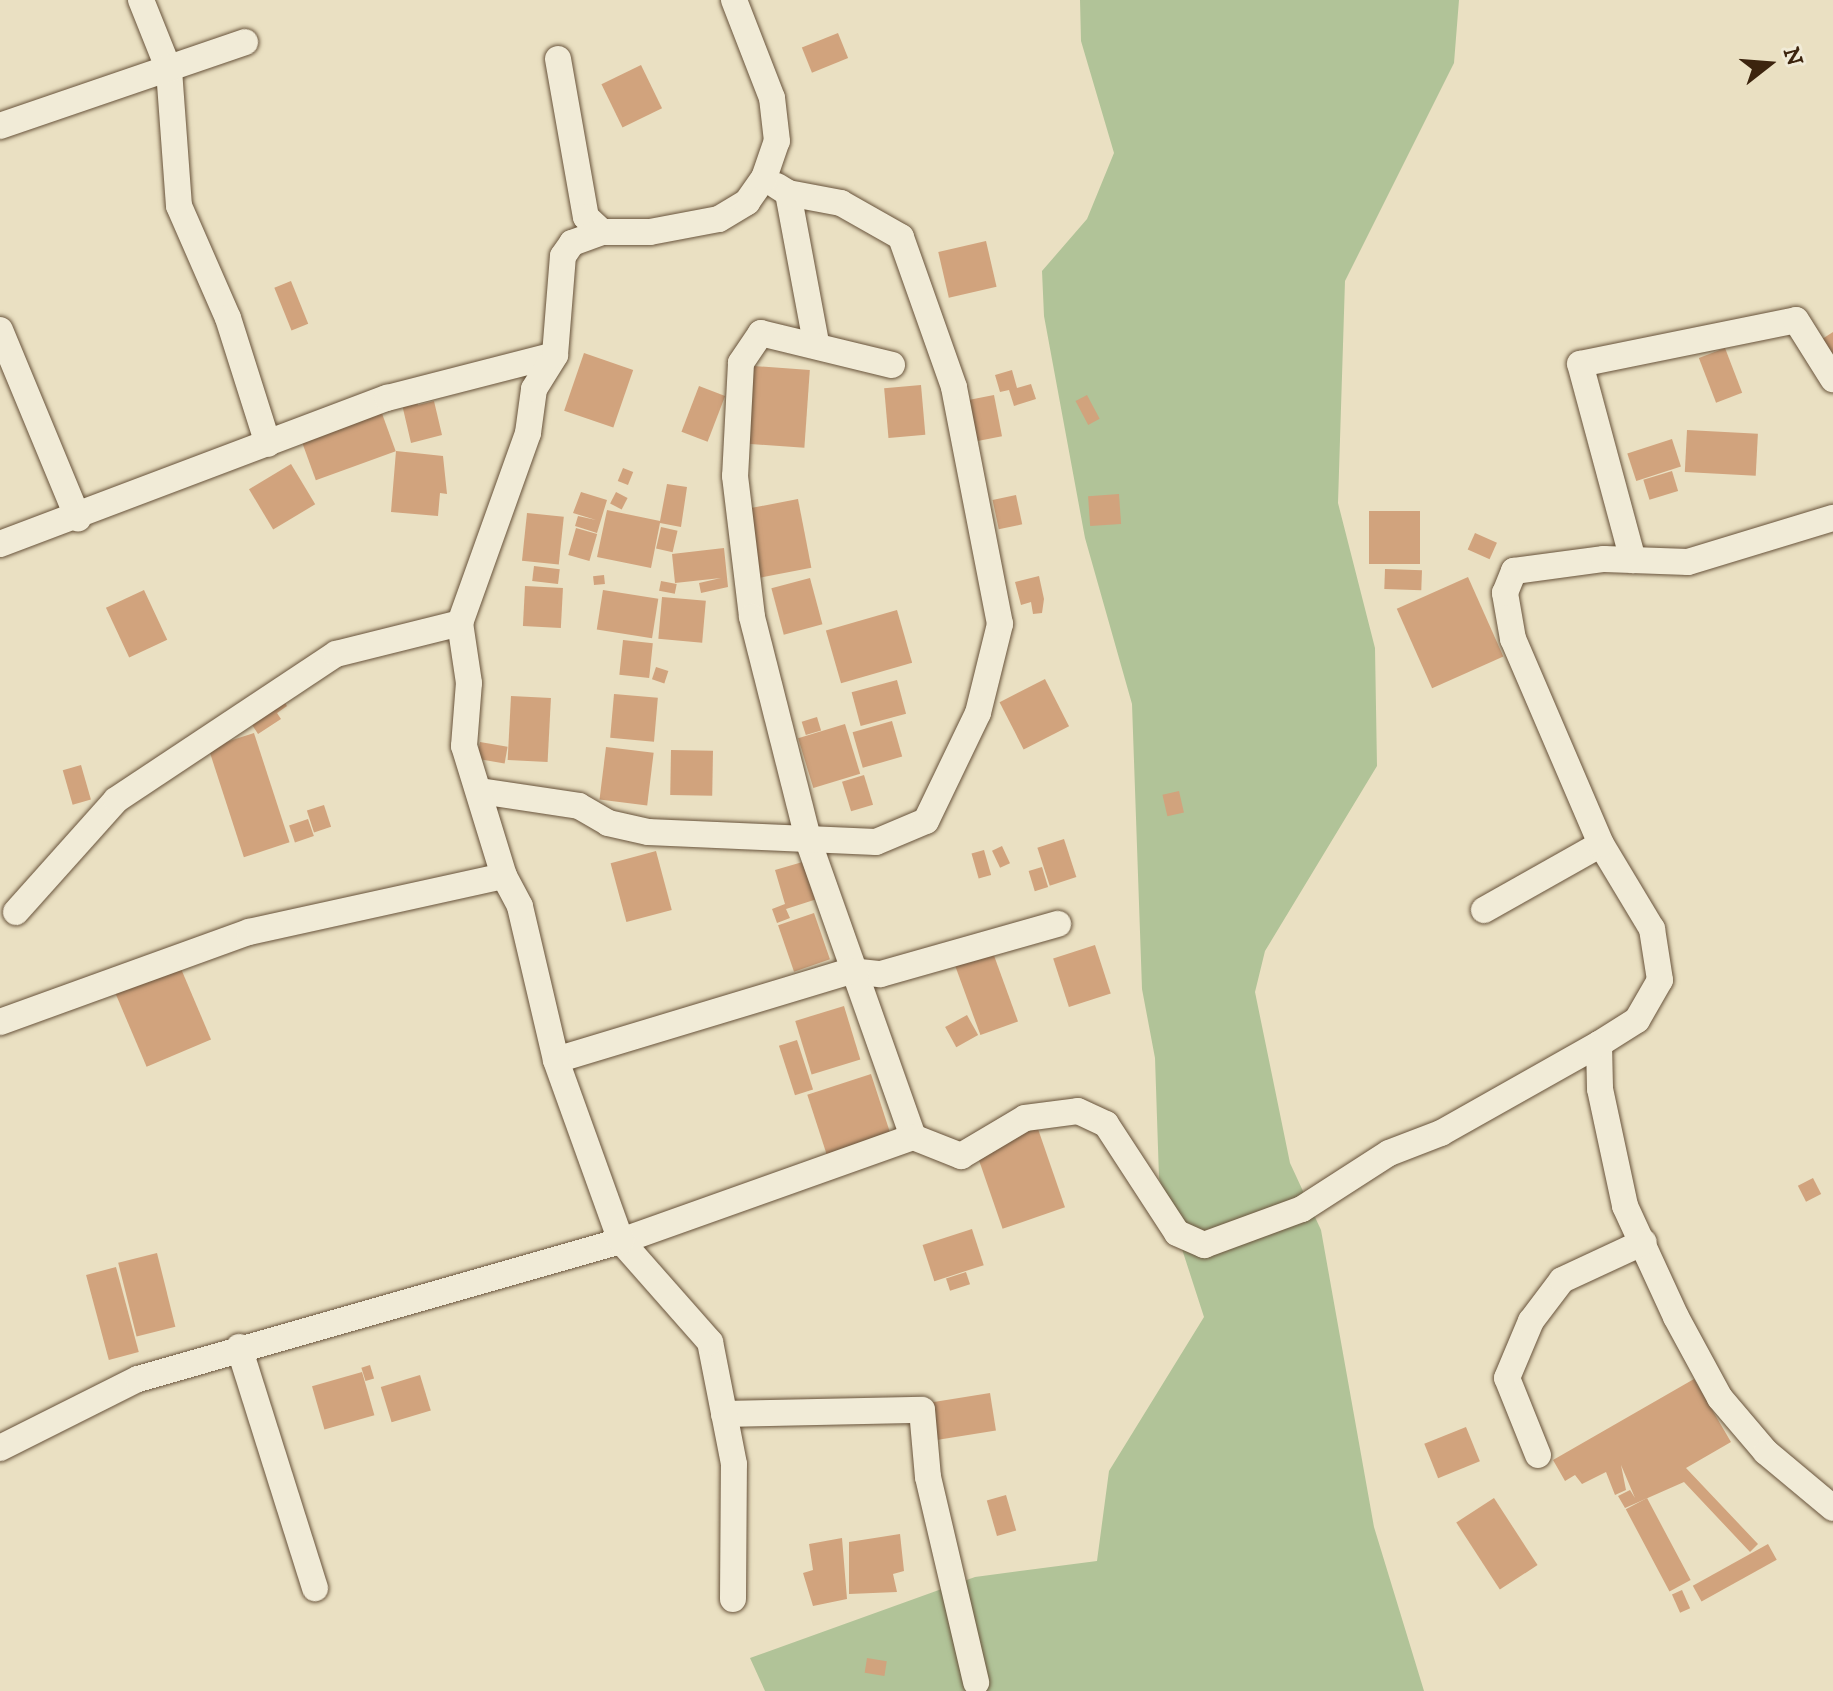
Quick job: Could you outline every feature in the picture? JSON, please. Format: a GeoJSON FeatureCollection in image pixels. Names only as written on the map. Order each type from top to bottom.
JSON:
{"type":"FeatureCollection","features":[{"type":"Feature","properties":{"kind":"street"},"geometry":{"type":"LineString","coordinates":[[141,0],[169,70],[179,206],[228,318],[268,444]]}},
{"type":"Feature","properties":{"kind":"street"},"geometry":{"type":"LineString","coordinates":[[733,1599],[739,1546],[724,1414],[710,1342],[621,1241],[556,1060],[520,906],[504,876],[464,746],[469,683],[460,623],[528,433],[534,389],[555,355],[563,256],[572,243],[602,232],[650,232],[719,219],[747,202],[764,178],[777,141],[772,98],[734,0]]}},
{"type":"Feature","properties":{"kind":"street"},"geometry":{"type":"LineString","coordinates":[[0,126],[245,42]]}},
{"type":"Feature","properties":{"kind":"street"},"geometry":{"type":"LineString","coordinates":[[558,59],[586,217],[602,232]]}},
{"type":"Feature","properties":{"kind":"street"},"geometry":{"type":"LineString","coordinates":[[480,791],[579,806],[608,823],[648,832],[809,843],[876,842],[926,821],[978,713],[1000,624],[954,387],[901,237],[841,203],[788,193],[764,178]]}},
{"type":"Feature","properties":{"kind":"street"},"geometry":{"type":"LineString","coordinates":[[788,193],[816,342]]}},
{"type":"Feature","properties":{"kind":"street"},"geometry":{"type":"LineString","coordinates":[[1633,560],[1580,364],[1796,320],[1833,379]]}},
{"type":"Feature","properties":{"kind":"street"},"geometry":{"type":"LineString","coordinates":[[0,330],[78,518]]}},
{"type":"Feature","properties":{"kind":"street"},"geometry":{"type":"LineString","coordinates":[[892,365],[816,342],[761,333],[741,363],[735,476],[752,617],[809,843],[850,971],[913,1137]]}},
{"type":"Feature","properties":{"kind":"street"},"geometry":{"type":"LineString","coordinates":[[0,544],[78,518],[387,398],[555,355]]}},
{"type":"Feature","properties":{"kind":"street"},"geometry":{"type":"LineString","coordinates":[[0,1448],[138,1379],[239,1347],[621,1241],[913,1137],[961,1156],[1025,1118],[1078,1111],[1106,1124],[1177,1233],[1204,1245],[1302,1209],[1389,1153],[1552,1071],[1637,1020],[1660,980],[1652,929],[1601,844],[1513,639],[1505,593],[1514,571],[1733,554],[1833,518]]}},
{"type":"Feature","properties":{"kind":"street"},"geometry":{"type":"LineString","coordinates":[[16,912],[116,800],[336,654],[460,623]]}},
{"type":"Feature","properties":{"kind":"street"},"geometry":{"type":"LineString","coordinates":[[1484,910],[1601,844]]}},
{"type":"Feature","properties":{"kind":"street"},"geometry":{"type":"LineString","coordinates":[[0,1022],[249,932],[504,876]]}},
{"type":"Feature","properties":{"kind":"street"},"geometry":{"type":"LineString","coordinates":[[556,1060],[850,971],[881,974],[1058,924]]}},
{"type":"Feature","properties":{"kind":"street"},"geometry":{"type":"LineString","coordinates":[[1599,1044],[1600,1089],[1625,1206],[1720,1398],[1766,1452],[1833,1508]]}},
{"type":"Feature","properties":{"kind":"street"},"geometry":{"type":"LineString","coordinates":[[1552,1071],[1600,1089]]}},
{"type":"Feature","properties":{"kind":"street"},"geometry":{"type":"LineString","coordinates":[[1538,1455],[1507,1378],[1531,1321],[1562,1280],[1644,1242]]}},
{"type":"Feature","properties":{"kind":"street"},"geometry":{"type":"LineString","coordinates":[[239,1347],[315,1588]]}},
{"type":"Feature","properties":{"kind":"street"},"geometry":{"type":"LineString","coordinates":[[724,1414],[922,1410],[928,1477],[976,1682]]}},
{"type":"Feature","properties":{"kind":"green space"},"geometry":{"type":"Polygon","coordinates":[[[1080,0],[1459,0],[1454,63],[1345,281],[1338,503],[1375,648],[1377,766],[1265,951],[1255,992],[1290,1163],[1321,1230],[1374,1527],[1424,1691],[765,1691],[750,1658],[975,1577],[1097,1561],[1109,1471],[1204,1317],[1159,1178],[1155,1058],[1142,989],[1132,704],[1085,538],[1044,316],[1042,271],[1087,219],[1114,153],[1081,41],[1080,0]]]}},
{"type":"Feature","properties":{"kind":"building"},"geometry":{"type":"Polygon","coordinates":[[[838,33],[848,58],[812,73],[802,48],[838,33]]]}},
{"type":"Feature","properties":{"kind":"building"},"geometry":{"type":"Polygon","coordinates":[[[641,65],[662,108],[622,127],[601,84],[641,65]]]}},
{"type":"Feature","properties":{"kind":"building"},"geometry":{"type":"Polygon","coordinates":[[[986,241],[997,287],[949,298],[938,252],[986,241]]]}},
{"type":"Feature","properties":{"kind":"building"},"geometry":{"type":"Polygon","coordinates":[[[291,281],[308,324],[292,330],[274,288],[291,281]]]}},
{"type":"Feature","properties":{"kind":"building"},"geometry":{"type":"Polygon","coordinates":[[[1833,332],[1833,369],[1816,343],[1833,332]]]}},
{"type":"Feature","properties":{"kind":"building"},"geometry":{"type":"Polygon","coordinates":[[[1725,348],[1742,393],[1716,403],[1699,358],[1725,348]]]}},
{"type":"Feature","properties":{"kind":"building"},"geometry":{"type":"Polygon","coordinates":[[[584,353],[633,370],[613,428],[564,411],[584,353]]]}},
{"type":"Feature","properties":{"kind":"building"},"geometry":{"type":"Polygon","coordinates":[[[739,365],[810,370],[804,448],[734,443],[739,365]]]}},
{"type":"Feature","properties":{"kind":"building"},"geometry":{"type":"Polygon","coordinates":[[[1012,370],[1017,388],[1031,384],[1036,399],[1014,406],[1009,390],[1000,392],[995,375],[1012,370]]]}},
{"type":"Feature","properties":{"kind":"building"},"geometry":{"type":"Polygon","coordinates":[[[921,385],[925,435],[888,438],[884,388],[921,385]]]}},
{"type":"Feature","properties":{"kind":"building"},"geometry":{"type":"Polygon","coordinates":[[[699,386],[725,396],[708,442],[681,432],[699,386]]]}},
{"type":"Feature","properties":{"kind":"building"},"geometry":{"type":"Polygon","coordinates":[[[994,395],[1002,436],[976,441],[968,400],[994,395]]]}},
{"type":"Feature","properties":{"kind":"building"},"geometry":{"type":"Polygon","coordinates":[[[1087,395],[1100,419],[1088,425],[1076,401],[1087,395]]]}},
{"type":"Feature","properties":{"kind":"building"},"geometry":{"type":"Polygon","coordinates":[[[416,397],[418,405],[434,401],[442,435],[411,443],[401,400],[416,397]]]}},
{"type":"Feature","properties":{"kind":"building"},"geometry":{"type":"Polygon","coordinates":[[[380,408],[396,451],[316,480],[300,437],[380,408]]]}},
{"type":"Feature","properties":{"kind":"building"},"geometry":{"type":"Polygon","coordinates":[[[1687,430],[1758,434],[1756,476],[1685,472],[1687,430]]]}},
{"type":"Feature","properties":{"kind":"building"},"geometry":{"type":"Polygon","coordinates":[[[1672,439],[1681,467],[1636,481],[1627,454],[1672,439]]]}},
{"type":"Feature","properties":{"kind":"building"},"geometry":{"type":"Polygon","coordinates":[[[396,451],[443,456],[447,494],[440,493],[438,516],[391,512],[396,451]]]}},
{"type":"Feature","properties":{"kind":"building"},"geometry":{"type":"Polygon","coordinates":[[[291,464],[315,504],[273,530],[249,489],[291,464]]]}},
{"type":"Feature","properties":{"kind":"building"},"geometry":{"type":"Polygon","coordinates":[[[623,468],[633,472],[628,485],[618,481],[623,468]]]}},
{"type":"Feature","properties":{"kind":"building"},"geometry":{"type":"Polygon","coordinates":[[[1672,471],[1678,491],[1649,500],[1643,480],[1672,471]]]}},
{"type":"Feature","properties":{"kind":"building"},"geometry":{"type":"Polygon","coordinates":[[[667,484],[687,487],[681,527],[660,523],[651,568],[597,557],[607,510],[660,521],[667,484]]]}},
{"type":"Feature","properties":{"kind":"building"},"geometry":{"type":"Polygon","coordinates":[[[581,492],[607,500],[597,533],[575,526],[578,516],[596,520],[573,513],[581,492]]]}},
{"type":"Feature","properties":{"kind":"building"},"geometry":{"type":"Polygon","coordinates":[[[616,492],[628,498],[622,509],[610,504],[616,492]]]}},
{"type":"Feature","properties":{"kind":"building"},"geometry":{"type":"Polygon","coordinates":[[[1119,494],[1121,524],[1090,526],[1088,496],[1119,494]]]}},
{"type":"Feature","properties":{"kind":"building"},"geometry":{"type":"Polygon","coordinates":[[[1016,495],[1022,524],[999,529],[993,500],[1016,495]]]}},
{"type":"Feature","properties":{"kind":"building"},"geometry":{"type":"Polygon","coordinates":[[[798,499],[811,568],[759,578],[746,509],[798,499]]]}},
{"type":"Feature","properties":{"kind":"building"},"geometry":{"type":"Polygon","coordinates":[[[1369,511],[1420,511],[1420,564],[1369,564],[1369,511]]]}},
{"type":"Feature","properties":{"kind":"building"},"geometry":{"type":"Polygon","coordinates":[[[527,513],[564,517],[559,565],[522,561],[527,513]]]}},
{"type":"Feature","properties":{"kind":"building"},"geometry":{"type":"Polygon","coordinates":[[[661,527],[678,531],[673,552],[656,548],[661,527]]]}},
{"type":"Feature","properties":{"kind":"building"},"geometry":{"type":"Polygon","coordinates":[[[576,528],[597,534],[589,561],[568,555],[576,528]]]}},
{"type":"Feature","properties":{"kind":"building"},"geometry":{"type":"Polygon","coordinates":[[[1475,533],[1497,543],[1490,559],[1468,549],[1475,533]]]}},
{"type":"Feature","properties":{"kind":"building"},"geometry":{"type":"Polygon","coordinates":[[[724,548],[728,587],[701,593],[699,583],[721,578],[675,583],[672,554],[724,548]]]}},
{"type":"Feature","properties":{"kind":"building"},"geometry":{"type":"Polygon","coordinates":[[[534,566],[560,569],[558,584],[532,581],[534,566]]]}},
{"type":"Feature","properties":{"kind":"building"},"geometry":{"type":"Polygon","coordinates":[[[1385,569],[1422,570],[1421,590],[1384,589],[1385,569]]]}},
{"type":"Feature","properties":{"kind":"building"},"geometry":{"type":"Polygon","coordinates":[[[604,575],[605,584],[594,585],[593,576],[604,575]]]}},
{"type":"Feature","properties":{"kind":"building"},"geometry":{"type":"Polygon","coordinates":[[[1039,576],[1044,599],[1042,613],[1033,614],[1031,602],[1021,605],[1015,582],[1039,576]]]}},
{"type":"Feature","properties":{"kind":"building"},"geometry":{"type":"Polygon","coordinates":[[[1468,577],[1503,656],[1432,688],[1397,609],[1468,577]]]}},
{"type":"Feature","properties":{"kind":"building"},"geometry":{"type":"Polygon","coordinates":[[[810,578],[822,624],[784,635],[771,588],[810,578]]]}},
{"type":"Feature","properties":{"kind":"building"},"geometry":{"type":"Polygon","coordinates":[[[661,581],[677,584],[675,594],[659,591],[661,581]]]}},
{"type":"Feature","properties":{"kind":"building"},"geometry":{"type":"Polygon","coordinates":[[[525,586],[563,588],[561,628],[523,626],[525,586]]]}},
{"type":"Feature","properties":{"kind":"building"},"geometry":{"type":"Polygon","coordinates":[[[144,590],[167,640],[129,658],[106,608],[144,590]]]}},
{"type":"Feature","properties":{"kind":"building"},"geometry":{"type":"Polygon","coordinates":[[[603,590],[658,599],[652,638],[597,630],[603,590]]]}},
{"type":"Feature","properties":{"kind":"building"},"geometry":{"type":"Polygon","coordinates":[[[662,597],[706,601],[702,643],[658,639],[662,597]]]}},
{"type":"Feature","properties":{"kind":"building"},"geometry":{"type":"Polygon","coordinates":[[[897,610],[912,663],[841,683],[826,630],[897,610]]]}},
{"type":"Feature","properties":{"kind":"building"},"geometry":{"type":"Polygon","coordinates":[[[623,640],[653,643],[649,678],[619,675],[623,640]]]}},
{"type":"Feature","properties":{"kind":"building"},"geometry":{"type":"Polygon","coordinates":[[[656,667],[668,671],[664,683],[652,679],[656,667]]]}},
{"type":"Feature","properties":{"kind":"building"},"geometry":{"type":"Polygon","coordinates":[[[1045,679],[1069,726],[1024,749],[1000,702],[1045,679]]]}},
{"type":"Feature","properties":{"kind":"building"},"geometry":{"type":"Polygon","coordinates":[[[897,680],[906,714],[861,726],[852,692],[897,680]]]}},
{"type":"Feature","properties":{"kind":"building"},"geometry":{"type":"Polygon","coordinates":[[[614,694],[658,698],[654,742],[610,738],[614,694]]]}},
{"type":"Feature","properties":{"kind":"building"},"geometry":{"type":"Polygon","coordinates":[[[511,696],[551,698],[548,762],[508,760],[511,696]]]}},
{"type":"Feature","properties":{"kind":"building"},"geometry":{"type":"Polygon","coordinates":[[[282,698],[287,706],[277,713],[281,719],[258,734],[249,720],[282,698]]]}},
{"type":"Feature","properties":{"kind":"building"},"geometry":{"type":"Polygon","coordinates":[[[817,717],[821,730],[806,735],[802,722],[817,717]]]}},
{"type":"Feature","properties":{"kind":"building"},"geometry":{"type":"Polygon","coordinates":[[[892,721],[902,757],[863,768],[853,732],[892,721]]]}},
{"type":"Feature","properties":{"kind":"building"},"geometry":{"type":"Polygon","coordinates":[[[845,724],[860,774],[813,788],[798,738],[845,724]]]}},
{"type":"Feature","properties":{"kind":"building"},"geometry":{"type":"Polygon","coordinates":[[[254,733],[290,842],[244,857],[208,748],[254,733]]]}},
{"type":"Feature","properties":{"kind":"building"},"geometry":{"type":"Polygon","coordinates":[[[480,742],[508,747],[505,764],[477,759],[480,742]]]}},
{"type":"Feature","properties":{"kind":"building"},"geometry":{"type":"Polygon","coordinates":[[[606,747],[654,753],[647,805],[600,800],[606,747]]]}},
{"type":"Feature","properties":{"kind":"building"},"geometry":{"type":"Polygon","coordinates":[[[671,750],[713,751],[712,796],[670,795],[671,750]]]}},
{"type":"Feature","properties":{"kind":"building"},"geometry":{"type":"Polygon","coordinates":[[[81,765],[91,800],[73,805],[63,770],[81,765]]]}},
{"type":"Feature","properties":{"kind":"building"},"geometry":{"type":"Polygon","coordinates":[[[864,775],[873,805],[851,811],[842,782],[864,775]]]}},
{"type":"Feature","properties":{"kind":"building"},"geometry":{"type":"Polygon","coordinates":[[[1179,791],[1184,812],[1167,816],[1162,795],[1179,791]]]}},
{"type":"Feature","properties":{"kind":"building"},"geometry":{"type":"Polygon","coordinates":[[[324,805],[331,827],[314,832],[307,811],[324,805]]]}},
{"type":"Feature","properties":{"kind":"building"},"geometry":{"type":"Polygon","coordinates":[[[308,819],[314,836],[295,843],[289,826],[308,819]]]}},
{"type":"Feature","properties":{"kind":"building"},"geometry":{"type":"Polygon","coordinates":[[[1064,839],[1076,877],[1050,886],[1037,848],[1064,839]]]}},
{"type":"Feature","properties":{"kind":"building"},"geometry":{"type":"Polygon","coordinates":[[[1002,846],[1010,863],[1000,868],[992,851],[1002,846]]]}},
{"type":"Feature","properties":{"kind":"building"},"geometry":{"type":"Polygon","coordinates":[[[984,850],[991,875],[979,879],[972,854],[984,850]]]}},
{"type":"Feature","properties":{"kind":"building"},"geometry":{"type":"Polygon","coordinates":[[[656,851],[672,910],[626,922],[611,863],[656,851]]]}},
{"type":"Feature","properties":{"kind":"building"},"geometry":{"type":"Polygon","coordinates":[[[806,861],[817,899],[786,909],[790,918],[777,923],[772,909],[785,904],[775,870],[806,861]]]}},
{"type":"Feature","properties":{"kind":"building"},"geometry":{"type":"Polygon","coordinates":[[[1042,867],[1048,887],[1035,891],[1029,871],[1042,867]]]}},
{"type":"Feature","properties":{"kind":"building"},"geometry":{"type":"Polygon","coordinates":[[[814,913],[830,959],[794,972],[778,925],[814,913]]]}},
{"type":"Feature","properties":{"kind":"building"},"geometry":{"type":"Polygon","coordinates":[[[1095,945],[1111,994],[1069,1007],[1053,959],[1095,945]]]}},
{"type":"Feature","properties":{"kind":"building"},"geometry":{"type":"Polygon","coordinates":[[[992,950],[1018,1021],[980,1035],[954,964],[992,950]]]}},
{"type":"Feature","properties":{"kind":"building"},"geometry":{"type":"Polygon","coordinates":[[[179,964],[211,1039],[147,1067],[115,991],[179,964]]]}},
{"type":"Feature","properties":{"kind":"building"},"geometry":{"type":"Polygon","coordinates":[[[844,1006],[860,1060],[812,1074],[795,1021],[844,1006]]]}},
{"type":"Feature","properties":{"kind":"building"},"geometry":{"type":"Polygon","coordinates":[[[967,1015],[978,1035],[956,1047],[945,1027],[967,1015]]]}},
{"type":"Feature","properties":{"kind":"building"},"geometry":{"type":"Polygon","coordinates":[[[797,1040],[813,1089],[795,1095],[779,1046],[797,1040]]]}},
{"type":"Feature","properties":{"kind":"building"},"geometry":{"type":"Polygon","coordinates":[[[871,1074],[891,1137],[828,1157],[807,1095],[871,1074]]]}},
{"type":"Feature","properties":{"kind":"building"},"geometry":{"type":"Polygon","coordinates":[[[1037,1126],[1065,1207],[1003,1229],[975,1147],[1037,1126]]]}},
{"type":"Feature","properties":{"kind":"building"},"geometry":{"type":"Polygon","coordinates":[[[1813,1178],[1821,1194],[1806,1202],[1798,1186],[1813,1178]]]}},
{"type":"Feature","properties":{"kind":"building"},"geometry":{"type":"Polygon","coordinates":[[[972,1229],[984,1265],[934,1281],[923,1245],[972,1229]]]}},
{"type":"Feature","properties":{"kind":"building"},"geometry":{"type":"Polygon","coordinates":[[[157,1253],[175,1327],[137,1336],[118,1263],[157,1253]]]}},
{"type":"Feature","properties":{"kind":"building"},"geometry":{"type":"Polygon","coordinates":[[[116,1267],[139,1352],[109,1360],[86,1275],[116,1267]]]}},
{"type":"Feature","properties":{"kind":"building"},"geometry":{"type":"Polygon","coordinates":[[[966,1272],[970,1284],[950,1291],[946,1278],[966,1272]]]}},
{"type":"Feature","properties":{"kind":"building"},"geometry":{"type":"Polygon","coordinates":[[[370,1365],[374,1378],[365,1381],[361,1368],[370,1365]]]}},
{"type":"Feature","properties":{"kind":"building"},"geometry":{"type":"Polygon","coordinates":[[[362,1372],[374,1415],[324,1430],[312,1386],[362,1372]]]}},
{"type":"Feature","properties":{"kind":"building"},"geometry":{"type":"Polygon","coordinates":[[[420,1375],[431,1410],[392,1422],[381,1387],[420,1375]]]}},
{"type":"Feature","properties":{"kind":"building"},"geometry":{"type":"Polygon","coordinates":[[[1694,1379],[1731,1442],[1686,1468],[1758,1544],[1750,1552],[1684,1482],[1625,1508],[1618,1496],[1630,1490],[1635,1498],[1621,1465],[1626,1490],[1615,1495],[1606,1472],[1582,1484],[1575,1475],[1565,1481],[1553,1460],[1694,1379]]]}},
{"type":"Feature","properties":{"kind":"building"},"geometry":{"type":"Polygon","coordinates":[[[990,1393],[996,1431],[937,1440],[931,1402],[990,1393]]]}},
{"type":"Feature","properties":{"kind":"building"},"geometry":{"type":"Polygon","coordinates":[[[1466,1427],[1480,1461],[1438,1478],[1424,1444],[1466,1427]]]}},
{"type":"Feature","properties":{"kind":"building"},"geometry":{"type":"Polygon","coordinates":[[[1006,1495],[1016,1531],[997,1536],[987,1501],[1006,1495]]]}},
{"type":"Feature","properties":{"kind":"building"},"geometry":{"type":"Polygon","coordinates":[[[1494,1498],[1538,1565],[1500,1590],[1456,1523],[1494,1498]]]}},
{"type":"Feature","properties":{"kind":"building"},"geometry":{"type":"Polygon","coordinates":[[[1647,1498],[1691,1580],[1669,1591],[1626,1509],[1647,1498]]]}},
{"type":"Feature","properties":{"kind":"building"},"geometry":{"type":"Polygon","coordinates":[[[900,1534],[904,1571],[893,1574],[897,1592],[849,1594],[849,1542],[900,1534]]]}},
{"type":"Feature","properties":{"kind":"building"},"geometry":{"type":"Polygon","coordinates":[[[842,1538],[847,1599],[813,1606],[803,1573],[813,1570],[809,1544],[842,1538]]]}},
{"type":"Feature","properties":{"kind":"building"},"geometry":{"type":"Polygon","coordinates":[[[1768,1544],[1777,1560],[1702,1601],[1693,1586],[1768,1544]]]}},
{"type":"Feature","properties":{"kind":"building"},"geometry":{"type":"Polygon","coordinates":[[[1682,1590],[1690,1608],[1680,1613],[1672,1594],[1682,1590]]]}},
{"type":"Feature","properties":{"kind":"building"},"geometry":{"type":"Polygon","coordinates":[[[867,1658],[887,1661],[884,1676],[865,1673],[867,1658]]]}}]}
